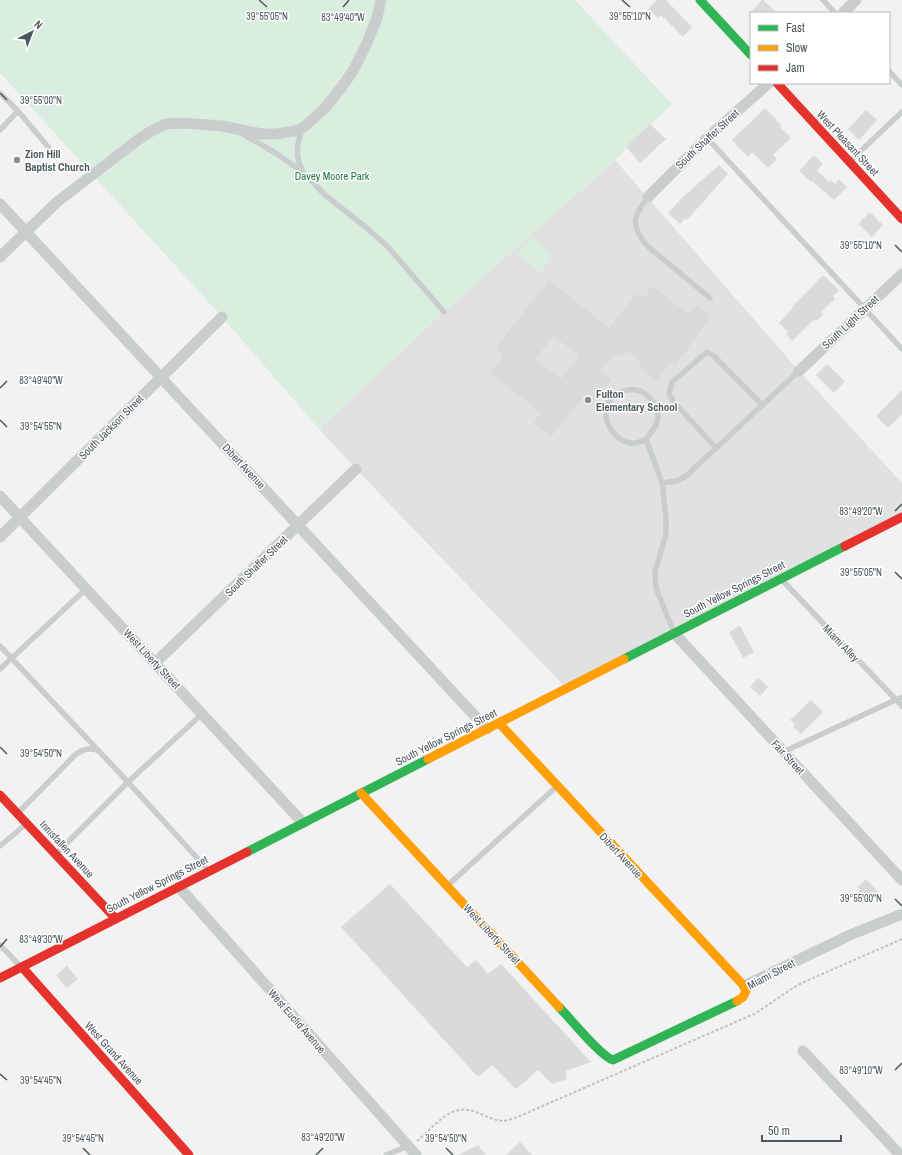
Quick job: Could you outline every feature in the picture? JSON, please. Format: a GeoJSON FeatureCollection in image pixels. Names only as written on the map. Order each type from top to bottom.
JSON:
{"type":"FeatureCollection","features":[{"type":"Feature","properties":{"kind":"street"},"geometry":{"type":"LineString","coordinates":[[0,257],[57,202],[138,140],[153,130],[166,124],[182,123],[222,126],[262,134],[276,134],[295,131],[304,127],[325,108],[353,70],[367,43],[381,0]]}},
{"type":"Feature","properties":{"kind":"street"},"geometry":{"type":"LineString","coordinates":[[700,0],[750,54]]}},
{"type":"Feature","properties":{"kind":"street"},"geometry":{"type":"LineString","coordinates":[[844,12],[856,0]]}},
{"type":"Feature","properties":{"kind":"street","name":"South Shaffer Street"},"geometry":{"type":"LineString","coordinates":[[648,197],[707,138],[768,84]]}},
{"type":"Feature","properties":{"kind":"street","name":"West Pleasant Street"},"geometry":{"type":"LineString","coordinates":[[778,84],[902,219]]}},
{"type":"Feature","properties":{"kind":"street","name":"Dibert Avenue"},"geometry":{"type":"LineString","coordinates":[[0,204],[487,729]]}},
{"type":"Feature","properties":{"kind":"street","name":"South Light Street"},"geometry":{"type":"LineString","coordinates":[[799,371],[902,274]]}},
{"type":"Feature","properties":{"kind":"street","name":"South Jackson Street"},"geometry":{"type":"LineString","coordinates":[[0,536],[222,317]]}},
{"type":"Feature","properties":{"kind":"street","name":"South Shaffer Street"},"geometry":{"type":"LineString","coordinates":[[155,663],[356,469]]}},
{"type":"Feature","properties":{"kind":"street","name":"West Liberty Street"},"geometry":{"type":"LineString","coordinates":[[0,496],[304,822]]}},
{"type":"Feature","properties":{"kind":"street","name":"South Yellow Springs Street"},"geometry":{"type":"LineString","coordinates":[[0,978],[902,518]]}},
{"type":"Feature","properties":{"kind":"street","name":"Fair Street"},"geometry":{"type":"LineString","coordinates":[[674,633],[902,880]]}},
{"type":"Feature","properties":{"kind":"street","name":"Dibert Avenue"},"geometry":{"type":"LineString","coordinates":[[499,723],[744,986]]}},
{"type":"Feature","properties":{"kind":"street","name":"West Liberty Street"},"geometry":{"type":"LineString","coordinates":[[361,793],[609,1060],[613,1060],[628,1053]]}},
{"type":"Feature","properties":{"kind":"street","name":"Innisfallen Avenue"},"geometry":{"type":"LineString","coordinates":[[0,795],[116,919]]}},
{"type":"Feature","properties":{"kind":"street","name":"West Euclid Avenue"},"geometry":{"type":"LineString","coordinates":[[179,887],[416,1155]]}},
{"type":"Feature","properties":{"kind":"street","name":"Miami Street"},"geometry":{"type":"LineString","coordinates":[[628,1053],[739,1000],[746,991],[744,986],[850,935],[902,914]]}},
{"type":"Feature","properties":{"kind":"street","name":"West Grand Avenue"},"geometry":{"type":"LineString","coordinates":[[22,967],[189,1155]]}},
{"type":"Feature","properties":{"kind":"street"},"geometry":{"type":"LineString","coordinates":[[803,1051],[900,1155]]}},
{"type":"Feature","properties":{"kind":"lane"},"geometry":{"type":"LineString","coordinates":[[823,0],[834,12]]}},
{"type":"Feature","properties":{"kind":"lane"},"geometry":{"type":"LineString","coordinates":[[890,72],[902,85]]}},
{"type":"Feature","properties":{"kind":"lane"},"geometry":{"type":"LineString","coordinates":[[0,93],[18,111],[49,148]]}},
{"type":"Feature","properties":{"kind":"lane"},"geometry":{"type":"LineString","coordinates":[[0,130],[18,111]]}},
{"type":"Feature","properties":{"kind":"lane"},"geometry":{"type":"LineString","coordinates":[[850,162],[902,112]]}},
{"type":"Feature","properties":{"kind":"lane"},"geometry":{"type":"LineString","coordinates":[[303,172],[299,164],[297,153],[300,136],[304,127]]}},
{"type":"Feature","properties":{"kind":"lane"},"geometry":{"type":"LineString","coordinates":[[234,129],[274,152],[303,172],[325,195],[368,229],[389,248],[444,312]]}},
{"type":"Feature","properties":{"kind":"lane"},"geometry":{"type":"LineString","coordinates":[[707,138],[902,349]]}},
{"type":"Feature","properties":{"kind":"lane"},"geometry":{"type":"LineString","coordinates":[[648,197],[637,213],[634,224],[639,235],[646,245],[710,298]]}},
{"type":"Feature","properties":{"kind":"lane"},"geometry":{"type":"LineString","coordinates":[[716,448],[673,401],[669,394],[672,382],[707,352],[714,356],[762,405]]}},
{"type":"Feature","properties":{"kind":"lane"},"geometry":{"type":"LineString","coordinates":[[662,483],[678,481],[686,476],[799,371]]}},
{"type":"Feature","properties":{"kind":"lane"},"geometry":{"type":"LineString","coordinates":[[635,389],[646,393],[655,404],[658,417],[654,428],[646,439],[633,443],[620,440],[613,432],[607,421],[606,408],[613,398],[623,391],[635,389]]}},
{"type":"Feature","properties":{"kind":"lane"},"geometry":{"type":"LineString","coordinates":[[646,439],[662,483],[666,517],[666,534],[655,572],[656,588],[674,633]]}},
{"type":"Feature","properties":{"kind":"lane","name":"Miami Alley"},"geometry":{"type":"LineString","coordinates":[[780,579],[902,706]]}},
{"type":"Feature","properties":{"kind":"lane"},"geometry":{"type":"LineString","coordinates":[[0,669],[86,589]]}},
{"type":"Feature","properties":{"kind":"lane"},"geometry":{"type":"LineString","coordinates":[[0,646],[128,782],[209,871]]}},
{"type":"Feature","properties":{"kind":"lane"},"geometry":{"type":"LineString","coordinates":[[783,752],[902,697]]}},
{"type":"Feature","properties":{"kind":"lane"},"geometry":{"type":"LineString","coordinates":[[56,854],[128,782],[202,714]]}},
{"type":"Feature","properties":{"kind":"lane"},"geometry":{"type":"LineString","coordinates":[[18,814],[81,750],[88,748],[97,750]]}},
{"type":"Feature","properties":{"kind":"lane"},"geometry":{"type":"LineString","coordinates":[[447,886],[557,786]]}},
{"type":"Feature","properties":{"kind":"lane"},"geometry":{"type":"LineString","coordinates":[[0,846],[27,824]]}},
{"type":"Feature","properties":{"kind":"lane"},"geometry":{"type":"LineString","coordinates":[[0,945],[22,967]]}},
{"type":"Feature","properties":{"kind":"lane"},"geometry":{"type":"LineString","coordinates":[[386,1155],[408,1146]]}},
{"type":"Feature","properties":{"kind":"shaded area","name":"Fulton Elementary School"},"geometry":{"type":"Polygon","coordinates":[[[615,160],[799,371],[902,483],[902,517],[567,689],[319,429],[444,312],[615,160]]]}},
{"type":"Feature","properties":{"kind":"green space","name":"Davey Moore Park"},"geometry":{"type":"Polygon","coordinates":[[[0,0],[575,0],[672,104],[615,160],[444,312],[319,429],[222,317],[0,73],[0,0]]]}},
{"type":"Feature","properties":{"kind":"green space"},"geometry":{"type":"Polygon","coordinates":[[[532,237],[554,257],[540,273],[518,253],[532,237]]]}},
{"type":"Feature","properties":{"kind":"building"},"geometry":{"type":"Polygon","coordinates":[[[657,0],[666,0],[692,27],[683,37],[661,15],[658,18],[648,9],[657,0]]]}},
{"type":"Feature","properties":{"kind":"building"},"geometry":{"type":"Polygon","coordinates":[[[763,0],[776,12],[751,12],[763,0]]]}},
{"type":"Feature","properties":{"kind":"building"},"geometry":{"type":"Polygon","coordinates":[[[765,108],[791,138],[773,155],[777,159],[768,168],[752,152],[748,157],[732,140],[765,108]]]}},
{"type":"Feature","properties":{"kind":"building"},"geometry":{"type":"Polygon","coordinates":[[[866,110],[877,120],[859,140],[848,129],[866,110]]]}},
{"type":"Feature","properties":{"kind":"building"},"geometry":{"type":"Polygon","coordinates":[[[650,124],[666,139],[640,163],[626,147],[650,124]]]}},
{"type":"Feature","properties":{"kind":"building"},"geometry":{"type":"Polygon","coordinates":[[[814,155],[823,164],[817,170],[829,182],[831,180],[835,184],[839,179],[847,187],[834,200],[799,171],[814,155]]]}},
{"type":"Feature","properties":{"kind":"building"},"geometry":{"type":"Polygon","coordinates":[[[719,165],[728,174],[687,220],[685,218],[680,224],[668,213],[682,198],[719,165]]]}},
{"type":"Feature","properties":{"kind":"building"},"geometry":{"type":"Polygon","coordinates":[[[870,212],[883,225],[872,237],[858,224],[870,212]]]}},
{"type":"Feature","properties":{"kind":"building"},"geometry":{"type":"Polygon","coordinates":[[[823,275],[839,290],[833,296],[835,299],[821,312],[823,314],[817,321],[815,319],[792,341],[786,334],[788,332],[779,323],[793,308],[792,307],[823,275]]]}},
{"type":"Feature","properties":{"kind":"building","name":"Fulton Elementary School"},"geometry":{"type":"Polygon","coordinates":[[[549,280],[609,328],[637,293],[644,298],[652,286],[689,314],[696,305],[711,316],[676,365],[671,363],[656,381],[638,366],[641,362],[629,352],[611,358],[600,371],[611,380],[590,407],[581,400],[551,437],[533,423],[541,413],[490,373],[503,355],[495,348],[549,280]],[[554,336],[535,359],[561,379],[579,356],[554,336]]]}},
{"type":"Feature","properties":{"kind":"building"},"geometry":{"type":"Polygon","coordinates":[[[827,364],[845,381],[834,393],[816,375],[827,364]]]}},
{"type":"Feature","properties":{"kind":"building"},"geometry":{"type":"Polygon","coordinates":[[[902,390],[902,414],[888,428],[876,416],[902,390]]]}},
{"type":"Feature","properties":{"kind":"building"},"geometry":{"type":"Polygon","coordinates":[[[740,626],[754,652],[743,658],[729,632],[740,626]]]}},
{"type":"Feature","properties":{"kind":"building"},"geometry":{"type":"Polygon","coordinates":[[[758,678],[768,687],[760,696],[750,687],[758,678]]]}},
{"type":"Feature","properties":{"kind":"building"},"geometry":{"type":"Polygon","coordinates":[[[811,700],[823,712],[801,734],[793,726],[795,724],[790,720],[811,700]]]}},
{"type":"Feature","properties":{"kind":"building"},"geometry":{"type":"Polygon","coordinates":[[[866,879],[880,894],[871,902],[868,899],[864,902],[856,894],[860,890],[857,887],[866,879]]]}},
{"type":"Feature","properties":{"kind":"building"},"geometry":{"type":"Polygon","coordinates":[[[390,884],[467,967],[476,960],[488,974],[501,964],[591,1062],[566,1071],[567,1079],[552,1084],[538,1070],[516,1089],[492,1065],[478,1077],[341,927],[390,884]]]}},
{"type":"Feature","properties":{"kind":"building"},"geometry":{"type":"Polygon","coordinates":[[[67,966],[78,979],[67,988],[56,975],[67,966]]]}},
{"type":"Feature","properties":{"kind":"building"},"geometry":{"type":"Polygon","coordinates":[[[520,1142],[532,1155],[506,1155],[520,1142]]]}},
{"type":"Feature","properties":{"kind":"building"},"geometry":{"type":"Polygon","coordinates":[[[478,1145],[486,1155],[458,1155],[478,1145]]]}},
{"type":"Feature","properties":{"kind":"traffic: fast"},"geometry":{"type":"LineString","coordinates":[[700,0],[750,54]]}},
{"type":"Feature","properties":{"kind":"traffic: fast"},"geometry":{"type":"LineString","coordinates":[[624,659],[845,546]]}},
{"type":"Feature","properties":{"kind":"traffic: fast"},"geometry":{"type":"LineString","coordinates":[[247,852],[428,759]]}},
{"type":"Feature","properties":{"kind":"traffic: fast"},"geometry":{"type":"LineString","coordinates":[[559,1007],[601,1052],[613,1060],[737,1001]]}},
{"type":"Feature","properties":{"kind":"traffic: slow"},"geometry":{"type":"LineString","coordinates":[[428,759],[624,659]]}},
{"type":"Feature","properties":{"kind":"traffic: slow"},"geometry":{"type":"LineString","coordinates":[[499,723],[744,986],[746,991],[743,997],[737,1001]]}},
{"type":"Feature","properties":{"kind":"traffic: slow"},"geometry":{"type":"LineString","coordinates":[[361,793],[559,1007]]}},
{"type":"Feature","properties":{"kind":"traffic: jam"},"geometry":{"type":"LineString","coordinates":[[778,84],[902,219]]}},
{"type":"Feature","properties":{"kind":"traffic: jam"},"geometry":{"type":"LineString","coordinates":[[845,546],[902,517]]}},
{"type":"Feature","properties":{"kind":"traffic: jam"},"geometry":{"type":"LineString","coordinates":[[0,795],[116,919]]}},
{"type":"Feature","properties":{"kind":"traffic: jam"},"geometry":{"type":"LineString","coordinates":[[0,978],[247,852]]}},
{"type":"Feature","properties":{"kind":"traffic: jam"},"geometry":{"type":"LineString","coordinates":[[22,967],[189,1155]]}},
{"type":"Feature","properties":{"kind":"place","name":"Zion Hill Baptist Church"},"geometry":{"type":"Point","coordinates":[17,160]}},
{"type":"Feature","properties":{"kind":"place","name":"Fulton Elementary School"},"geometry":{"type":"Point","coordinates":[588,400]}}]}
